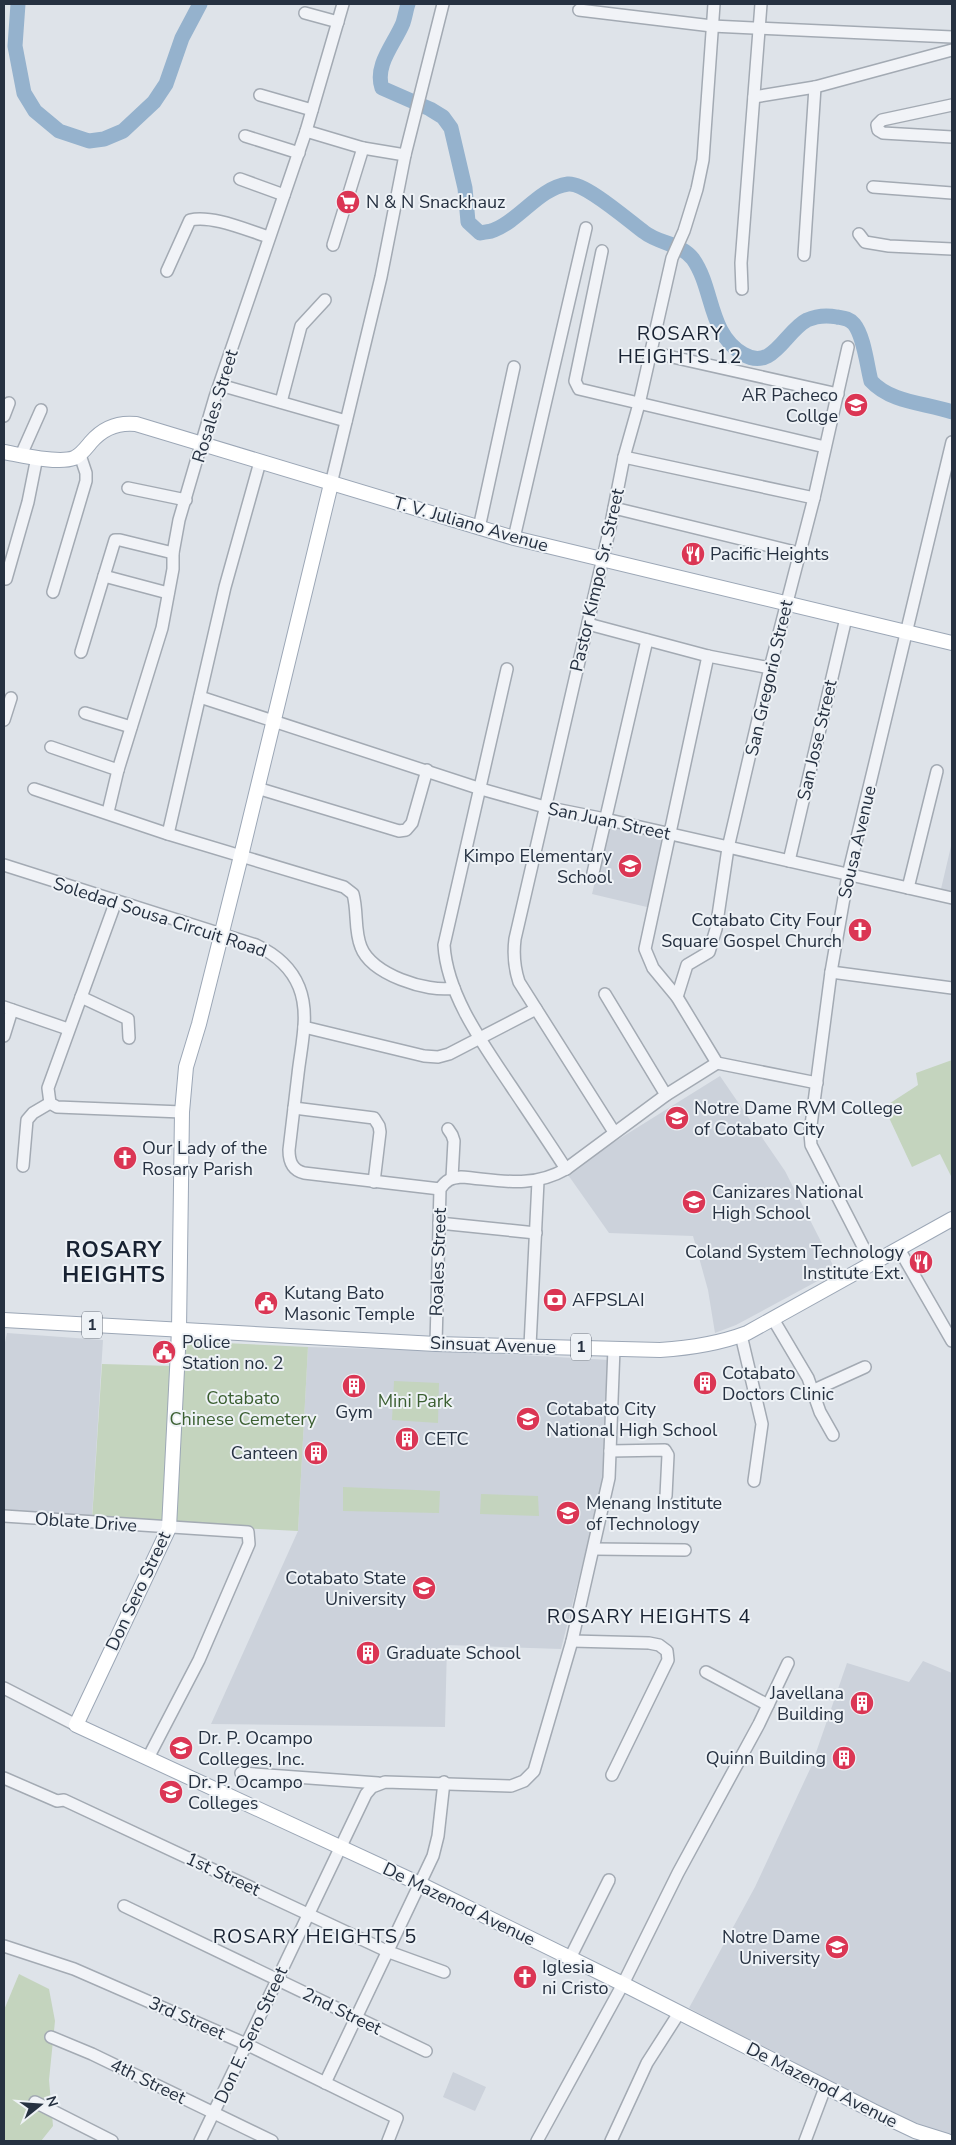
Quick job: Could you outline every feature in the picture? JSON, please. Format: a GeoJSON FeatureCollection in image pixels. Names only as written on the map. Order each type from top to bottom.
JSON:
{"type":"FeatureCollection","features":[{"type":"Feature","properties":{"kind":"main road","name":"T. V. Juliano Avenue"},"geometry":{"type":"LineString","coordinates":[[80,455],[100,433],[113,425],[127,423],[144,426],[514,538],[952,643]]}},
{"type":"Feature","properties":{"kind":"main road"},"geometry":{"type":"LineString","coordinates":[[4,452],[67,460],[80,455]]}},
{"type":"Feature","properties":{"kind":"main road","name":"Don Sero Street"},"geometry":{"type":"LineString","coordinates":[[76,1725],[169,1528],[180,1330],[182,1112],[186,1067],[241,856],[272,721],[331,484]]}},
{"type":"Feature","properties":{"kind":"main road","name":"Sinsuat Avenue"},"geometry":{"type":"LineString","coordinates":[[4,1320],[436,1344],[660,1350],[696,1347],[741,1336],[952,1219]]}},
{"type":"Feature","properties":{"kind":"main road","name":"De Mazenod Avenue"},"geometry":{"type":"LineString","coordinates":[[76,1725],[420,1884],[623,1984],[914,2136],[947,2141]]}},
{"type":"Feature","properties":{"kind":"street","name":"Rosales Street"},"geometry":{"type":"LineString","coordinates":[[108,812],[118,770],[162,628],[173,569],[173,553],[179,520],[220,385],[306,132],[343,4]]}},
{"type":"Feature","properties":{"kind":"street"},"geometry":{"type":"LineString","coordinates":[[331,484],[381,277],[405,155],[443,4]]}},
{"type":"Feature","properties":{"kind":"street","name":"Pastor Kimpo Sr. Street"},"geometry":{"type":"LineString","coordinates":[[614,1132],[520,982],[515,970],[513,954],[545,807],[603,560],[624,457],[639,404],[672,258],[684,231],[697,189],[703,160],[714,4]]}},
{"type":"Feature","properties":{"kind":"street"},"geometry":{"type":"LineString","coordinates":[[742,289],[741,263],[761,4]]}},
{"type":"Feature","properties":{"kind":"street"},"geometry":{"type":"LineString","coordinates":[[579,10],[712,26],[952,37]]}},
{"type":"Feature","properties":{"kind":"street"},"geometry":{"type":"LineString","coordinates":[[305,13],[338,22]]}},
{"type":"Feature","properties":{"kind":"street"},"geometry":{"type":"LineString","coordinates":[[754,97],[815,87],[952,50]]}},
{"type":"Feature","properties":{"kind":"street"},"geometry":{"type":"LineString","coordinates":[[804,255],[815,87]]}},
{"type":"Feature","properties":{"kind":"street"},"geometry":{"type":"LineString","coordinates":[[260,95],[312,110]]}},
{"type":"Feature","properties":{"kind":"street"},"geometry":{"type":"LineString","coordinates":[[952,105],[882,120],[877,125],[878,130],[883,133],[952,137]]}},
{"type":"Feature","properties":{"kind":"street"},"geometry":{"type":"LineString","coordinates":[[306,132],[363,148],[405,155]]}},
{"type":"Feature","properties":{"kind":"street"},"geometry":{"type":"LineString","coordinates":[[245,136],[299,153]]}},
{"type":"Feature","properties":{"kind":"street"},"geometry":{"type":"LineString","coordinates":[[334,245],[363,148]]}},
{"type":"Feature","properties":{"kind":"street"},"geometry":{"type":"LineString","coordinates":[[240,179],[284,195]]}},
{"type":"Feature","properties":{"kind":"street"},"geometry":{"type":"LineString","coordinates":[[873,187],[952,193]]}},
{"type":"Feature","properties":{"kind":"street"},"geometry":{"type":"LineString","coordinates":[[167,271],[190,220],[200,218],[270,236]]}},
{"type":"Feature","properties":{"kind":"street"},"geometry":{"type":"LineString","coordinates":[[514,538],[586,228]]}},
{"type":"Feature","properties":{"kind":"street"},"geometry":{"type":"LineString","coordinates":[[859,234],[865,242],[889,246],[952,250]]}},
{"type":"Feature","properties":{"kind":"street"},"geometry":{"type":"LineString","coordinates":[[602,251],[574,381],[583,392],[826,447]]}},
{"type":"Feature","properties":{"kind":"street"},"geometry":{"type":"LineString","coordinates":[[281,402],[301,326],[325,300]]}},
{"type":"Feature","properties":{"kind":"street","name":"San Gregorio Street"},"geometry":{"type":"LineString","coordinates":[[677,997],[687,965],[707,954],[711,948],[716,929],[728,848],[770,668],[814,498],[848,347]]}},
{"type":"Feature","properties":{"kind":"street"},"geometry":{"type":"LineString","coordinates":[[650,352],[838,394]]}},
{"type":"Feature","properties":{"kind":"street"},"geometry":{"type":"LineString","coordinates":[[479,528],[514,367]]}},
{"type":"Feature","properties":{"kind":"street"},"geometry":{"type":"LineString","coordinates":[[220,385],[346,421]]}},
{"type":"Feature","properties":{"kind":"street"},"geometry":{"type":"LineString","coordinates":[[4,416],[9,402]]}},
{"type":"Feature","properties":{"kind":"street"},"geometry":{"type":"LineString","coordinates":[[20,455],[41,410]]}},
{"type":"Feature","properties":{"kind":"street","name":"Sousa Avenue"},"geometry":{"type":"LineString","coordinates":[[872,1264],[811,1145],[810,1133],[830,972],[848,875],[952,442]]}},
{"type":"Feature","properties":{"kind":"street"},"geometry":{"type":"LineString","coordinates":[[53,592],[86,481],[86,473],[80,455]]}},
{"type":"Feature","properties":{"kind":"street"},"geometry":{"type":"LineString","coordinates":[[6,579],[28,502],[37,457]]}},
{"type":"Feature","properties":{"kind":"street"},"geometry":{"type":"LineString","coordinates":[[624,457],[814,498]]}},
{"type":"Feature","properties":{"kind":"street"},"geometry":{"type":"LineString","coordinates":[[168,834],[225,587],[260,462]]}},
{"type":"Feature","properties":{"kind":"street"},"geometry":{"type":"LineString","coordinates":[[128,488],[186,500]]}},
{"type":"Feature","properties":{"kind":"street"},"geometry":{"type":"LineString","coordinates":[[614,508],[799,552]]}},
{"type":"Feature","properties":{"kind":"street"},"geometry":{"type":"LineString","coordinates":[[81,652],[115,540],[173,553]]}},
{"type":"Feature","properties":{"kind":"street"},"geometry":{"type":"LineString","coordinates":[[104,576],[168,593]]}},
{"type":"Feature","properties":{"kind":"street","name":"San Jose Street"},"geometry":{"type":"LineString","coordinates":[[789,861],[846,618]]}},
{"type":"Feature","properties":{"kind":"street"},"geometry":{"type":"LineString","coordinates":[[588,624],[708,656],[770,668]]}},
{"type":"Feature","properties":{"kind":"street"},"geometry":{"type":"LineString","coordinates":[[593,873],[647,640]]}},
{"type":"Feature","properties":{"kind":"street"},"geometry":{"type":"LineString","coordinates":[[708,656],[645,949],[653,968],[677,997],[717,1063]]}},
{"type":"Feature","properties":{"kind":"street"},"geometry":{"type":"LineString","coordinates":[[507,669],[444,945],[447,971],[479,1039],[566,1169]]}},
{"type":"Feature","properties":{"kind":"street"},"geometry":{"type":"LineString","coordinates":[[4,720],[11,698]]}},
{"type":"Feature","properties":{"kind":"street","name":"San Juan Street"},"geometry":{"type":"LineString","coordinates":[[200,698],[428,770],[481,789],[545,807],[952,898]]}},
{"type":"Feature","properties":{"kind":"street"},"geometry":{"type":"LineString","coordinates":[[85,713],[131,727]]}},
{"type":"Feature","properties":{"kind":"street"},"geometry":{"type":"LineString","coordinates":[[51,748],[118,770]]}},
{"type":"Feature","properties":{"kind":"street"},"geometry":{"type":"LineString","coordinates":[[257,788],[399,831],[406,830],[412,823],[428,770]]}},
{"type":"Feature","properties":{"kind":"street"},"geometry":{"type":"LineString","coordinates":[[908,888],[936,771]]}},
{"type":"Feature","properties":{"kind":"street"},"geometry":{"type":"LineString","coordinates":[[34,789],[108,812],[168,834],[344,887],[353,894],[356,928],[361,947],[373,965],[393,976],[429,988],[438,990],[454,988]]}},
{"type":"Feature","properties":{"kind":"street","name":"Soledad Sousa Circuit Road"},"geometry":{"type":"LineString","coordinates":[[4,865],[256,945],[280,960],[293,975],[303,1002],[304,1027],[289,1161],[304,1173],[374,1182],[538,1181]]}},
{"type":"Feature","properties":{"kind":"street"},"geometry":{"type":"LineString","coordinates":[[50,1103],[48,1088],[116,901]]}},
{"type":"Feature","properties":{"kind":"street"},"geometry":{"type":"LineString","coordinates":[[830,972],[952,988]]}},
{"type":"Feature","properties":{"kind":"street"},"geometry":{"type":"LineString","coordinates":[[605,994],[666,1095]]}},
{"type":"Feature","properties":{"kind":"street"},"geometry":{"type":"LineString","coordinates":[[81,997],[128,1019],[128,1038]]}},
{"type":"Feature","properties":{"kind":"street"},"geometry":{"type":"LineString","coordinates":[[4,1036],[8,1008],[68,1029]]}},
{"type":"Feature","properties":{"kind":"street"},"geometry":{"type":"LineString","coordinates":[[304,1027],[424,1056],[438,1057],[449,1054],[536,1009]]}},
{"type":"Feature","properties":{"kind":"street"},"geometry":{"type":"LineString","coordinates":[[530,1346],[538,1181],[566,1169],[666,1095],[717,1063],[817,1083]]}},
{"type":"Feature","properties":{"kind":"street"},"geometry":{"type":"LineString","coordinates":[[50,1103],[57,1107],[70,1108],[182,1112]]}},
{"type":"Feature","properties":{"kind":"street"},"geometry":{"type":"LineString","coordinates":[[23,1166],[27,1120],[33,1113],[50,1103]]}},
{"type":"Feature","properties":{"kind":"street"},"geometry":{"type":"LineString","coordinates":[[294,1108],[371,1117],[378,1122],[380,1132],[374,1182]]}},
{"type":"Feature","properties":{"kind":"street","name":"Roales Street"},"geometry":{"type":"LineString","coordinates":[[436,1344],[439,1223],[454,1141],[448,1129]]}},
{"type":"Feature","properties":{"kind":"street"},"geometry":{"type":"LineString","coordinates":[[439,1223],[536,1233]]}},
{"type":"Feature","properties":{"kind":"street"},"geometry":{"type":"LineString","coordinates":[[899,1249],[952,1341]]}},
{"type":"Feature","properties":{"kind":"street"},"geometry":{"type":"LineString","coordinates":[[773,1319],[808,1378],[820,1412],[833,1435]]}},
{"type":"Feature","properties":{"kind":"street"},"geometry":{"type":"LineString","coordinates":[[741,1336],[762,1424],[754,1481]]}},
{"type":"Feature","properties":{"kind":"street"},"geometry":{"type":"LineString","coordinates":[[241,1773],[378,1783],[444,1782],[511,1786],[530,1777],[538,1761],[572,1642],[609,1478],[614,1348]]}},
{"type":"Feature","properties":{"kind":"street"},"geometry":{"type":"LineString","coordinates":[[812,1391],[865,1367]]}},
{"type":"Feature","properties":{"kind":"street"},"geometry":{"type":"LineString","coordinates":[[610,1451],[665,1450],[668,1454],[666,1496]]}},
{"type":"Feature","properties":{"kind":"street","name":"Oblate Drive"},"geometry":{"type":"LineString","coordinates":[[4,1516],[248,1532],[250,1544],[199,1660],[148,1758]]}},
{"type":"Feature","properties":{"kind":"street"},"geometry":{"type":"LineString","coordinates":[[594,1549],[686,1550]]}},
{"type":"Feature","properties":{"kind":"street"},"geometry":{"type":"LineString","coordinates":[[572,1642],[649,1643],[660,1645],[667,1651],[668,1660],[612,1775]]}},
{"type":"Feature","properties":{"kind":"street"},"geometry":{"type":"LineString","coordinates":[[537,2141],[623,1984],[678,1873],[768,1705],[788,1663]]}},
{"type":"Feature","properties":{"kind":"street"},"geometry":{"type":"LineString","coordinates":[[706,1672],[768,1705]]}},
{"type":"Feature","properties":{"kind":"street"},"geometry":{"type":"LineString","coordinates":[[4,1688],[76,1725]]}},
{"type":"Feature","properties":{"kind":"street","name":"1st Street"},"geometry":{"type":"LineString","coordinates":[[4,1778],[57,1801],[64,1800],[389,1952],[444,1972]]}},
{"type":"Feature","properties":{"kind":"street"},"geometry":{"type":"LineString","coordinates":[[326,2083],[433,1856],[438,1836],[444,1782]]}},
{"type":"Feature","properties":{"kind":"street","name":"Don E. Sero Street"},"geometry":{"type":"LineString","coordinates":[[200,2141],[366,1794],[378,1783]]}},
{"type":"Feature","properties":{"kind":"street"},"geometry":{"type":"LineString","coordinates":[[570,1958],[609,1880]]}},
{"type":"Feature","properties":{"kind":"street","name":"2nd Street"},"geometry":{"type":"LineString","coordinates":[[124,1906],[426,2051]]}},
{"type":"Feature","properties":{"kind":"street","name":"3rd Street"},"geometry":{"type":"LineString","coordinates":[[4,1946],[74,1969],[246,2044],[397,2118],[388,2141]]}},
{"type":"Feature","properties":{"kind":"street"},"geometry":{"type":"LineString","coordinates":[[611,2141],[647,2063],[679,2013]]}},
{"type":"Feature","properties":{"kind":"street","name":"4th Street"},"geometry":{"type":"LineString","coordinates":[[51,2037],[92,2054],[272,2141]]}},
{"type":"Feature","properties":{"kind":"street"},"geometry":{"type":"LineString","coordinates":[[805,2141],[825,2088]]}},
{"type":"Feature","properties":{"kind":"street"},"geometry":{"type":"LineString","coordinates":[[36,2102],[112,2141]]}},
{"type":"Feature","properties":{"kind":"shaded area","name":"Kimpo Elementary School"},"geometry":{"type":"Polygon","coordinates":[[[609,824],[668,838],[651,908],[592,894],[609,824]]]}},
{"type":"Feature","properties":{"kind":"shaded area"},"geometry":{"type":"Polygon","coordinates":[[[952,842],[952,892],[941,889],[952,842]]]}},
{"type":"Feature","properties":{"kind":"shaded area","name":"Canizares National High School"},"geometry":{"type":"Polygon","coordinates":[[[720,1076],[785,1171],[836,1271],[736,1325],[715,1333],[708,1290],[693,1236],[609,1233],[566,1172],[720,1076]]]}},
{"type":"Feature","properties":{"kind":"shaded area"},"geometry":{"type":"Polygon","coordinates":[[[7,1333],[103,1340],[92,1517],[4,1513],[4,1347],[7,1333]]]}},
{"type":"Feature","properties":{"kind":"shaded area","name":"Cotabato State University"},"geometry":{"type":"Polygon","coordinates":[[[308,1347],[449,1351],[609,1360],[603,1483],[561,1649],[447,1645],[445,1727],[211,1724],[298,1531],[308,1347]]]}},
{"type":"Feature","properties":{"kind":"shaded area","name":"Notre Dame University"},"geometry":{"type":"Polygon","coordinates":[[[923,1661],[952,1673],[952,2136],[908,2122],[689,2008],[755,1887],[811,1767],[847,1663],[909,1682],[923,1661]]]}},
{"type":"Feature","properties":{"kind":"shaded area"},"geometry":{"type":"Polygon","coordinates":[[[453,2072],[486,2087],[475,2111],[443,2097],[453,2072]]]}},
{"type":"Feature","properties":{"kind":"green space"},"geometry":{"type":"Polygon","coordinates":[[[952,1060],[952,1178],[940,1154],[912,1167],[884,1107],[918,1085],[916,1073],[952,1060]]]}},
{"type":"Feature","properties":{"kind":"green space","name":"Cotabato Chinese Cemetery"},"geometry":{"type":"Polygon","coordinates":[[[184,1341],[308,1347],[298,1531],[176,1525],[184,1341]]]}},
{"type":"Feature","properties":{"kind":"green space"},"geometry":{"type":"Polygon","coordinates":[[[102,1364],[172,1366],[163,1524],[92,1520],[102,1364]]]}},
{"type":"Feature","properties":{"kind":"green space","name":"Mini Park"},"geometry":{"type":"Polygon","coordinates":[[[394,1381],[439,1383],[438,1423],[392,1420],[394,1381]]]}},
{"type":"Feature","properties":{"kind":"green space"},"geometry":{"type":"Polygon","coordinates":[[[343,1487],[440,1491],[439,1513],[343,1511],[343,1487]]]}},
{"type":"Feature","properties":{"kind":"green space"},"geometry":{"type":"Polygon","coordinates":[[[481,1494],[538,1496],[539,1516],[480,1514],[481,1494]]]}},
{"type":"Feature","properties":{"kind":"green space"},"geometry":{"type":"Polygon","coordinates":[[[19,1974],[49,1989],[55,2021],[49,2080],[53,2126],[41,2141],[4,2141],[4,2010],[19,1974]]]}},
{"type":"Feature","properties":{"kind":"waterway"},"geometry":{"type":"LineString","coordinates":[[18,4],[15,46],[24,93],[35,111],[59,131],[89,141],[104,139],[123,131],[154,102],[166,84],[182,38],[200,4]]}},
{"type":"Feature","properties":{"kind":"waterway"},"geometry":{"type":"LineString","coordinates":[[408,4],[403,23],[383,63],[380,79],[382,88],[430,109],[443,117],[451,128],[465,188],[468,222],[480,233],[492,231],[503,225],[548,191],[568,184],[576,185],[596,195],[650,236],[682,250],[693,259],[700,271],[717,323],[723,335],[743,354],[753,358],[763,358],[771,354],[799,325],[807,320],[825,316],[846,319],[852,322],[857,329],[863,343],[871,381],[888,394],[952,412]]}},
{"type":"Feature","properties":{"kind":"place","name":"N & N Snackhauz"},"geometry":{"type":"Point","coordinates":[348,202]}},
{"type":"Feature","properties":{"kind":"place","name":"AR Pacheco Collge"},"geometry":{"type":"Point","coordinates":[856,405]}},
{"type":"Feature","properties":{"kind":"place","name":"Pacific Heights"},"geometry":{"type":"Point","coordinates":[693,554]}},
{"type":"Feature","properties":{"kind":"place","name":"Kimpo Elementary School"},"geometry":{"type":"Point","coordinates":[630,866]}},
{"type":"Feature","properties":{"kind":"place","name":"Cotabato City Four Square Gospel Church"},"geometry":{"type":"Point","coordinates":[860,930]}},
{"type":"Feature","properties":{"kind":"place","name":"Notre Dame RVM College of Cotabato City"},"geometry":{"type":"Point","coordinates":[677,1118]}},
{"type":"Feature","properties":{"kind":"place","name":"Our Lady of the Rosary Parish"},"geometry":{"type":"Point","coordinates":[125,1158]}},
{"type":"Feature","properties":{"kind":"place","name":"Canizares National High School"},"geometry":{"type":"Point","coordinates":[694,1202]}},
{"type":"Feature","properties":{"kind":"place","name":"Coland System Technology Institute Ext."},"geometry":{"type":"Point","coordinates":[921,1262]}},
{"type":"Feature","properties":{"kind":"place","name":"AFPSLAI"},"geometry":{"type":"Point","coordinates":[555,1300]}},
{"type":"Feature","properties":{"kind":"place","name":"Kutang Bato Masonic Temple"},"geometry":{"type":"Point","coordinates":[266,1303]}},
{"type":"Feature","properties":{"kind":"place","name":"Police Station no. 2"},"geometry":{"type":"Point","coordinates":[164,1352]}},
{"type":"Feature","properties":{"kind":"place","name":"Cotabato Doctors Clinic"},"geometry":{"type":"Point","coordinates":[705,1383]}},
{"type":"Feature","properties":{"kind":"place","name":"Gym"},"geometry":{"type":"Point","coordinates":[354,1386]}},
{"type":"Feature","properties":{"kind":"place","name":"Cotabato City National High School"},"geometry":{"type":"Point","coordinates":[528,1419]}},
{"type":"Feature","properties":{"kind":"place","name":"CETC"},"geometry":{"type":"Point","coordinates":[407,1439]}},
{"type":"Feature","properties":{"kind":"place","name":"Canteen"},"geometry":{"type":"Point","coordinates":[316,1453]}},
{"type":"Feature","properties":{"kind":"place","name":"Menang Institute of Technology"},"geometry":{"type":"Point","coordinates":[568,1513]}},
{"type":"Feature","properties":{"kind":"place","name":"Cotabato State University"},"geometry":{"type":"Point","coordinates":[424,1588]}},
{"type":"Feature","properties":{"kind":"place","name":"Graduate School"},"geometry":{"type":"Point","coordinates":[368,1653]}},
{"type":"Feature","properties":{"kind":"place","name":"Javellana Building"},"geometry":{"type":"Point","coordinates":[862,1703]}},
{"type":"Feature","properties":{"kind":"place","name":"Dr. P. Ocampo Colleges, Inc."},"geometry":{"type":"Point","coordinates":[181,1748]}},
{"type":"Feature","properties":{"kind":"place","name":"Quinn Building"},"geometry":{"type":"Point","coordinates":[844,1758]}},
{"type":"Feature","properties":{"kind":"place","name":"Dr. P. Ocampo Colleges"},"geometry":{"type":"Point","coordinates":[171,1792]}},
{"type":"Feature","properties":{"kind":"place","name":"Notre Dame University"},"geometry":{"type":"Point","coordinates":[837,1947]}},
{"type":"Feature","properties":{"kind":"place","name":"Iglesia ni Cristo"},"geometry":{"type":"Point","coordinates":[525,1977]}},
{"type":"Feature","properties":{"kind":"district","name":"ROSARY HEIGHTS 12"},"geometry":{"type":"Point","coordinates":[680,344]}},
{"type":"Feature","properties":{"kind":"district","name":"ROSARY HEIGHTS"},"geometry":{"type":"Point","coordinates":[114,1262]}},
{"type":"Feature","properties":{"kind":"district","name":"ROSARY HEIGHTS 4"},"geometry":{"type":"Point","coordinates":[649,1616]}},
{"type":"Feature","properties":{"kind":"district","name":"ROSARY HEIGHTS 5"},"geometry":{"type":"Point","coordinates":[315,1936]}}]}
